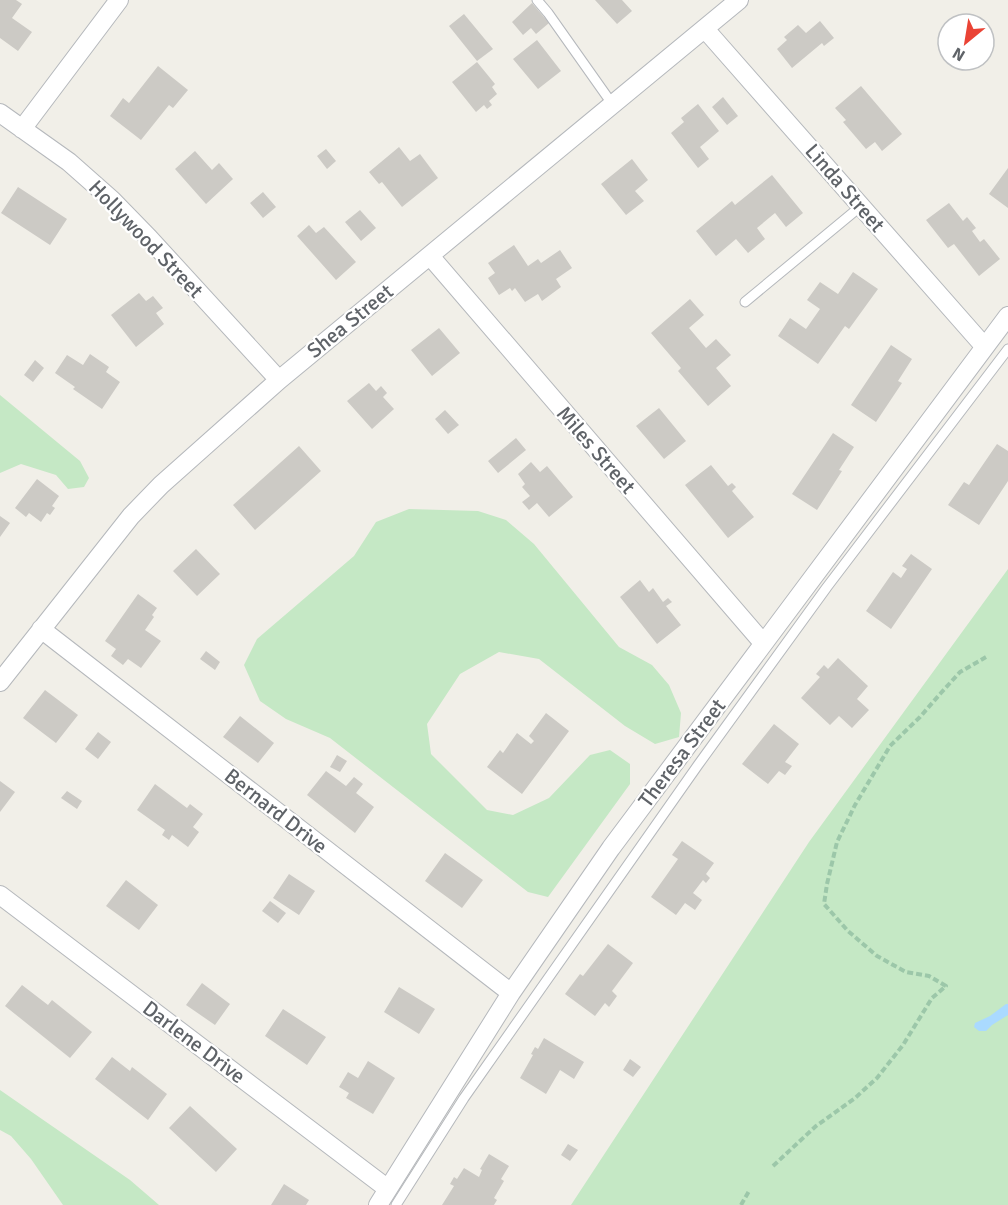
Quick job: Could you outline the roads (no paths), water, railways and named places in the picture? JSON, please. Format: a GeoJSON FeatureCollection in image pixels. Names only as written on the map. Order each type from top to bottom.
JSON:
{"type":"FeatureCollection","features":[{"type":"Feature","properties":{"kind":"street"},"geometry":{"type":"LineString","coordinates":[[22,129],[119,0]]}},
{"type":"Feature","properties":{"kind":"street","name":"Shea Street"},"geometry":{"type":"LineString","coordinates":[[0,682],[131,516],[161,485],[279,380],[740,0]]}},
{"type":"Feature","properties":{"kind":"street","name":"Linda Street"},"geometry":{"type":"LineString","coordinates":[[705,29],[984,346]]}},
{"type":"Feature","properties":{"kind":"street","name":"Hollywood Street"},"geometry":{"type":"LineString","coordinates":[[0,113],[69,162],[112,200],[279,380]]}},
{"type":"Feature","properties":{"kind":"street","name":"Miles Street"},"geometry":{"type":"LineString","coordinates":[[430,256],[763,643]]}},
{"type":"Feature","properties":{"kind":"street","name":"Theresa Street"},"geometry":{"type":"LineString","coordinates":[[378,1205],[392,1197],[512,993],[611,848],[1008,316]]}},
{"type":"Feature","properties":{"kind":"street","name":"Bernard Drive"},"geometry":{"type":"LineString","coordinates":[[41,629],[512,993]]}},
{"type":"Feature","properties":{"kind":"street","name":"Darlene Drive"},"geometry":{"type":"LineString","coordinates":[[0,895],[392,1197]]}},
{"type":"Feature","properties":{"kind":"lane"},"geometry":{"type":"LineString","coordinates":[[537,0],[613,105]]}},
{"type":"Feature","properties":{"kind":"lane"},"geometry":{"type":"LineString","coordinates":[[745,302],[861,206]]}},
{"type":"Feature","properties":{"kind":"lane"},"geometry":{"type":"LineString","coordinates":[[392,1197],[827,587],[1008,349]]}},
{"type":"Feature","properties":{"kind":"water"},"geometry":{"type":"Polygon","coordinates":[[[1008,1004],[1008,1015],[986,1031],[979,1031],[974,1027],[975,1023],[990,1016],[1008,1004]]]}}]}
